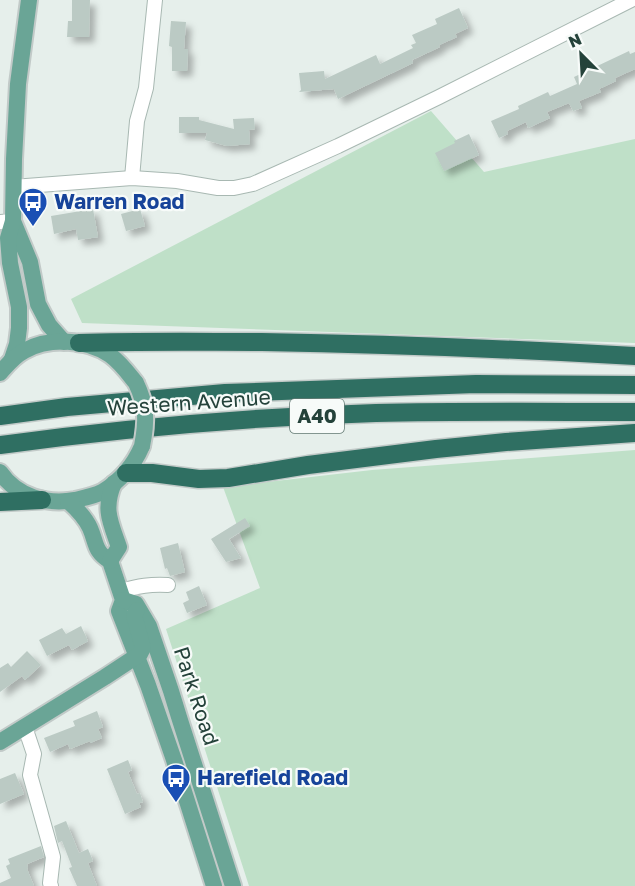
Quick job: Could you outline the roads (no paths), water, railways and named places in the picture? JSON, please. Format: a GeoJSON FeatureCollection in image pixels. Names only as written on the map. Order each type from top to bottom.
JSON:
{"type":"FeatureCollection","features":[{"type":"Feature","properties":{"kind":"highway"},"geometry":{"type":"LineString","coordinates":[[72,343],[170,341],[336,343],[635,356]]}},
{"type":"Feature","properties":{"kind":"highway","name":"Western Avenue"},"geometry":{"type":"LineString","coordinates":[[0,416],[67,407],[225,393],[476,384],[635,385]]}},
{"type":"Feature","properties":{"kind":"highway","name":"Western Avenue"},"geometry":{"type":"LineString","coordinates":[[0,445],[71,435],[233,420],[376,413],[635,412]]}},
{"type":"Feature","properties":{"kind":"highway"},"geometry":{"type":"LineString","coordinates":[[120,478],[152,473],[199,479],[228,478],[308,465],[436,449],[635,433]]}},
{"type":"Feature","properties":{"kind":"highway"},"geometry":{"type":"LineString","coordinates":[[0,502],[42,500]]}},
{"type":"Feature","properties":{"kind":"main road"},"geometry":{"type":"LineString","coordinates":[[12,359],[17,344],[19,307],[10,263],[6,221],[13,187],[18,84],[28,0]]}},
{"type":"Feature","properties":{"kind":"main road"},"geometry":{"type":"LineString","coordinates":[[6,221],[30,262],[38,304],[49,325],[72,343]]}},
{"type":"Feature","properties":{"kind":"main road"},"geometry":{"type":"LineString","coordinates":[[0,373],[12,359],[36,346],[49,343],[72,343],[99,349],[111,356],[125,368],[136,383],[143,397],[146,429],[137,458],[110,494],[108,505],[110,518],[119,547],[110,561]]}},
{"type":"Feature","properties":{"kind":"main road"},"geometry":{"type":"LineString","coordinates":[[0,472],[12,486],[22,493],[55,502],[86,498],[102,492],[120,478]]}},
{"type":"Feature","properties":{"kind":"main road","name":"Park Road"},"geometry":{"type":"LineString","coordinates":[[68,501],[80,512],[90,528],[100,554],[110,561],[127,600],[149,626],[164,653],[233,886]]}},
{"type":"Feature","properties":{"kind":"main road","name":"Park Road"},"geometry":{"type":"LineString","coordinates":[[127,600],[119,611],[174,759],[214,886]]}},
{"type":"Feature","properties":{"kind":"main road"},"geometry":{"type":"LineString","coordinates":[[0,742],[136,657]]}},
{"type":"Feature","properties":{"kind":"street"},"geometry":{"type":"LineString","coordinates":[[132,178],[137,121],[146,88],[155,0]]}},
{"type":"Feature","properties":{"kind":"street"},"geometry":{"type":"LineString","coordinates":[[13,187],[132,178],[177,181],[218,188],[254,184],[440,98],[631,0]]}},
{"type":"Feature","properties":{"kind":"street"},"geometry":{"type":"LineString","coordinates":[[127,600],[143,585],[168,585]]}},
{"type":"Feature","properties":{"kind":"street"},"geometry":{"type":"LineString","coordinates":[[25,727],[34,754],[30,775],[53,857],[51,886]]}},
{"type":"Feature","properties":{"kind":"place","name":"Warren Road"},"geometry":{"type":"Point","coordinates":[33,228]}},
{"type":"Feature","properties":{"kind":"place","name":"Harefield Road"},"geometry":{"type":"Point","coordinates":[176,804]}}]}
